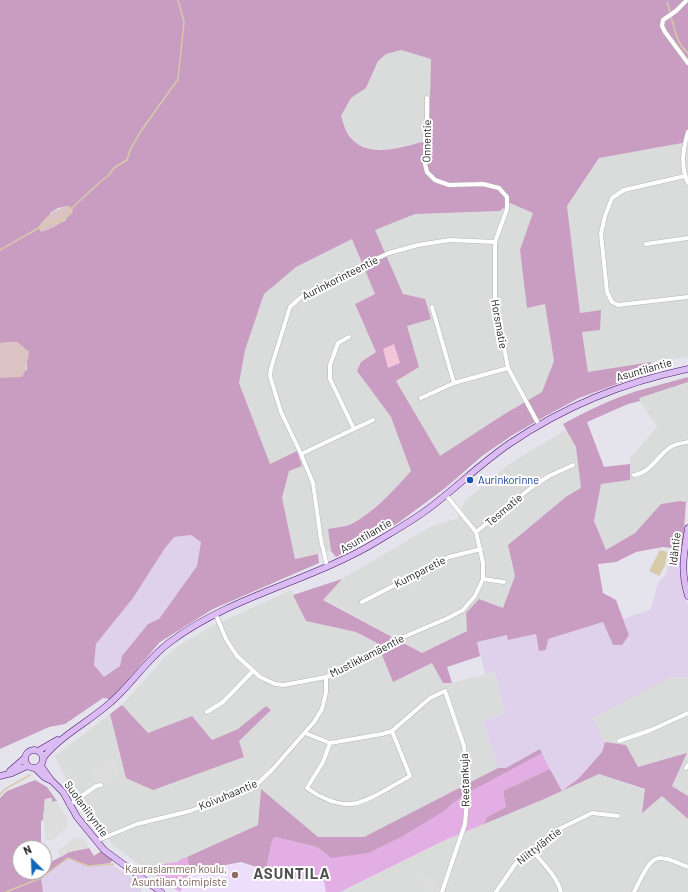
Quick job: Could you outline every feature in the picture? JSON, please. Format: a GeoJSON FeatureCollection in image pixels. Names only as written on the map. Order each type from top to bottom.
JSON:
{"type":"FeatureCollection","features":[{"type":"Feature","properties":{"kind":"street"},"geometry":{"type":"LineString","coordinates":[[687,0],[676,11],[663,20],[662,26],[688,63]]}},
{"type":"Feature","properties":{"kind":"street","name":"Onnentie"},"geometry":{"type":"LineString","coordinates":[[427,98],[425,164],[427,172],[435,180],[448,185],[483,184],[499,188],[506,197],[507,209],[505,216]]}},
{"type":"Feature","properties":{"kind":"street"},"geometry":{"type":"LineString","coordinates":[[688,132],[684,147],[683,160],[685,176],[688,183]]}},
{"type":"Feature","properties":{"kind":"street"},"geometry":{"type":"LineString","coordinates":[[685,176],[624,190],[612,198],[605,216],[601,234],[607,292],[612,302],[618,305],[688,296]]}},
{"type":"Feature","properties":{"kind":"street","name":"Horsmatie"},"geometry":{"type":"LineString","coordinates":[[505,216],[495,242],[494,296],[508,368],[539,425]]}},
{"type":"Feature","properties":{"kind":"street"},"geometry":{"type":"LineString","coordinates":[[646,244],[688,238]]}},
{"type":"Feature","properties":{"kind":"street","name":"Aurinkorinteentie"},"geometry":{"type":"LineString","coordinates":[[327,566],[321,540],[313,483],[302,454],[281,412],[270,376],[271,368],[290,307],[301,297],[341,275],[389,253],[418,245],[450,240],[495,242]]}},
{"type":"Feature","properties":{"kind":"street"},"geometry":{"type":"LineString","coordinates":[[432,307],[454,383]]}},
{"type":"Feature","properties":{"kind":"street"},"geometry":{"type":"LineString","coordinates":[[349,337],[338,343],[330,365],[330,379],[354,429]]}},
{"type":"Feature","properties":{"kind":"street"},"geometry":{"type":"LineString","coordinates":[[421,398],[454,383],[508,368]]}},
{"type":"Feature","properties":{"kind":"street","name":"Asuntilantie"},"geometry":{"type":"LineString","coordinates":[[38,751],[64,737],[100,712],[124,690],[156,654],[170,642],[191,628],[236,604],[347,558],[407,524],[446,495],[497,453],[539,425],[598,396],[623,386],[688,369]]}},
{"type":"Feature","properties":{"kind":"street"},"geometry":{"type":"LineString","coordinates":[[302,454],[373,420]]}},
{"type":"Feature","properties":{"kind":"street"},"geometry":{"type":"LineString","coordinates":[[634,475],[646,471],[670,447],[676,444],[688,442]]}},
{"type":"Feature","properties":{"kind":"street","name":"Tesmatie"},"geometry":{"type":"LineString","coordinates":[[476,532],[532,487],[549,476],[573,465]]}},
{"type":"Feature","properties":{"kind":"street","name":"Mustikkamäentie"},"geometry":{"type":"LineString","coordinates":[[216,615],[226,639],[237,656],[253,671],[268,682],[284,685],[326,677],[357,664],[394,641],[463,610],[475,596],[483,579],[481,549],[476,532],[446,495]]}},
{"type":"Feature","properties":{"kind":"street","name":"Idäntie"},"geometry":{"type":"LineString","coordinates":[[688,528],[682,568],[688,596]]}},
{"type":"Feature","properties":{"kind":"street","name":"Kumparetie"},"geometry":{"type":"LineString","coordinates":[[362,602],[449,558],[481,549]]}},
{"type":"Feature","properties":{"kind":"street"},"geometry":{"type":"LineString","coordinates":[[483,579],[504,582]]}},
{"type":"Feature","properties":{"kind":"street"},"geometry":{"type":"LineString","coordinates":[[207,712],[223,702],[253,671]]}},
{"type":"Feature","properties":{"kind":"street","name":"Koivuhaantie"},"geometry":{"type":"LineString","coordinates":[[96,841],[137,824],[190,811],[251,788],[263,780],[305,733],[322,709],[326,692],[326,677]]}},
{"type":"Feature","properties":{"kind":"street","name":"Reetankuja"},"geometry":{"type":"LineString","coordinates":[[392,731],[430,698],[445,691],[464,746],[468,790],[464,824],[442,892]]}},
{"type":"Feature","properties":{"kind":"street"},"geometry":{"type":"LineString","coordinates":[[619,741],[651,730],[688,713]]}},
{"type":"Feature","properties":{"kind":"street"},"geometry":{"type":"LineString","coordinates":[[305,733],[330,743],[369,737],[392,731],[410,776],[367,799],[351,804],[332,801],[318,796],[307,788],[323,762],[330,743]]}},
{"type":"Feature","properties":{"kind":"street","name":"Asuntilantie"},"geometry":{"type":"LineString","coordinates":[[43,758],[64,737]]}},
{"type":"Feature","properties":{"kind":"street"},"geometry":{"type":"LineString","coordinates":[[30,750],[38,751],[42,754],[43,758],[38,767],[27,766],[12,773],[2,775],[15,767],[25,758],[26,754],[30,750]]}},
{"type":"Feature","properties":{"kind":"street"},"geometry":{"type":"LineString","coordinates":[[25,758],[27,766]]}},
{"type":"Feature","properties":{"kind":"street","name":"Suolaniityntie"},"geometry":{"type":"LineString","coordinates":[[38,767],[44,777],[52,780],[63,792],[77,817],[104,850],[161,892]]}},
{"type":"Feature","properties":{"kind":"street"},"geometry":{"type":"LineString","coordinates":[[69,804],[101,784]]}},
{"type":"Feature","properties":{"kind":"street","name":"Niittyläntie"},"geometry":{"type":"LineString","coordinates":[[496,892],[516,863],[557,830],[592,813],[618,816]]}},
{"type":"Feature","properties":{"kind":"street"},"geometry":{"type":"LineString","coordinates":[[532,850],[556,880],[560,886],[561,892]]}},
{"type":"Feature","properties":{"kind":"street"},"geometry":{"type":"LineString","coordinates":[[634,892],[651,862],[656,858],[664,858],[688,867]]}},
{"type":"Feature","properties":{"kind":"shaded area"},"geometry":{"type":"Polygon","coordinates":[[[0,0],[688,0],[688,142],[599,158],[567,206],[580,313],[601,310],[600,330],[582,332],[588,372],[651,362],[651,374],[620,383],[579,398],[511,436],[482,456],[444,489],[398,523],[336,557],[331,551],[328,529],[346,526],[363,517],[398,486],[411,471],[391,417],[357,371],[361,362],[376,352],[355,304],[375,294],[352,239],[296,267],[264,294],[245,350],[239,383],[270,464],[297,451],[302,466],[289,471],[282,498],[295,559],[318,554],[319,563],[213,609],[160,642],[111,699],[103,698],[65,724],[49,727],[0,749],[0,378],[27,370],[29,352],[17,342],[0,343],[0,0]],[[401,50],[386,54],[378,61],[366,88],[351,98],[341,116],[349,136],[357,144],[376,150],[398,148],[429,140],[431,59],[401,50]],[[510,203],[500,211],[415,214],[375,230],[403,294],[425,299],[431,319],[407,326],[419,367],[396,381],[440,456],[503,415],[542,392],[554,361],[545,304],[527,308],[520,250],[533,213],[510,203]],[[68,206],[58,208],[50,213],[58,224],[66,220],[68,206]],[[191,535],[174,537],[165,548],[133,598],[96,644],[94,665],[104,677],[120,666],[122,656],[148,624],[159,619],[197,566],[201,542],[191,535]]]}},
{"type":"Feature","properties":{"kind":"shaded area"},"geometry":{"type":"Polygon","coordinates":[[[400,50],[431,59],[429,140],[389,150],[370,149],[354,142],[348,134],[341,116],[351,98],[366,88],[378,61],[386,54],[400,50]]]}},
{"type":"Feature","properties":{"kind":"shaded area"},"geometry":{"type":"Polygon","coordinates":[[[688,142],[688,357],[588,372],[582,331],[601,310],[580,313],[567,206],[599,158],[688,142]]]}},
{"type":"Feature","properties":{"kind":"shaded area"},"geometry":{"type":"Polygon","coordinates":[[[510,203],[534,212],[520,250],[527,308],[545,304],[554,361],[542,392],[503,415],[440,457],[395,381],[407,326],[403,294],[375,230],[415,214],[500,211],[510,203]]]}},
{"type":"Feature","properties":{"kind":"shaded area"},"geometry":{"type":"Polygon","coordinates":[[[68,206],[72,208],[73,212],[70,215],[54,227],[40,232],[39,226],[49,215],[68,206]]]}},
{"type":"Feature","properties":{"kind":"shaded area"},"geometry":{"type":"Polygon","coordinates":[[[352,239],[375,294],[355,304],[376,352],[361,362],[357,371],[391,417],[411,471],[395,489],[363,517],[347,525],[328,529],[331,551],[295,559],[282,498],[289,471],[302,465],[270,465],[239,383],[245,350],[264,294],[296,267],[352,239]]]}},
{"type":"Feature","properties":{"kind":"shaded area"},"geometry":{"type":"Polygon","coordinates":[[[17,342],[29,352],[24,374],[22,377],[0,378],[0,343],[17,342]]]}},
{"type":"Feature","properties":{"kind":"shaded area"},"geometry":{"type":"Polygon","coordinates":[[[394,344],[400,363],[388,368],[383,349],[394,344]]]}},
{"type":"Feature","properties":{"kind":"shaded area"},"geometry":{"type":"Polygon","coordinates":[[[688,377],[688,382],[639,398],[640,401],[628,404],[587,422],[604,467],[630,464],[630,480],[601,484],[594,521],[606,550],[635,533],[661,504],[680,501],[686,502],[683,542],[680,549],[663,547],[636,552],[616,562],[598,564],[603,593],[616,600],[629,635],[622,645],[613,645],[603,622],[548,639],[546,650],[539,651],[536,634],[508,640],[507,635],[477,642],[480,656],[447,667],[452,683],[443,683],[432,663],[393,682],[377,643],[356,632],[306,621],[293,595],[342,579],[323,600],[422,653],[467,631],[466,613],[479,599],[503,608],[515,576],[508,545],[567,496],[581,488],[576,447],[563,424],[618,398],[637,391],[688,377]]]}},
{"type":"Feature","properties":{"kind":"shaded area"},"geometry":{"type":"Polygon","coordinates":[[[688,382],[688,503],[680,501],[661,504],[635,533],[606,550],[594,521],[601,484],[630,480],[630,458],[657,427],[638,398],[688,382]]]}},
{"type":"Feature","properties":{"kind":"shaded area"},"geometry":{"type":"Polygon","coordinates":[[[567,429],[576,447],[581,488],[567,496],[508,545],[515,576],[503,608],[466,613],[467,631],[422,653],[323,599],[342,579],[430,527],[458,518],[465,501],[509,464],[567,429]]]}},
{"type":"Feature","properties":{"kind":"shaded area"},"geometry":{"type":"Polygon","coordinates":[[[191,535],[201,542],[197,566],[159,619],[148,624],[120,666],[104,677],[94,665],[96,644],[133,598],[165,548],[174,537],[191,535]]]}},
{"type":"Feature","properties":{"kind":"shaded area"},"geometry":{"type":"Polygon","coordinates":[[[674,548],[680,549],[680,576],[688,606],[688,677],[669,678],[592,718],[605,742],[602,752],[579,778],[562,791],[540,749],[506,768],[498,768],[483,721],[505,714],[495,672],[485,674],[477,642],[507,635],[509,640],[536,634],[547,650],[547,639],[603,622],[613,645],[629,635],[623,619],[651,609],[658,583],[667,573],[669,552],[674,548]]]}},
{"type":"Feature","properties":{"kind":"shaded area"},"geometry":{"type":"Polygon","coordinates":[[[660,550],[667,552],[665,566],[659,576],[649,571],[660,550]]]}},
{"type":"Feature","properties":{"kind":"shaded area"},"geometry":{"type":"Polygon","coordinates":[[[291,590],[306,621],[356,632],[377,643],[393,682],[433,663],[443,683],[452,683],[495,672],[505,714],[483,721],[498,768],[364,837],[318,837],[261,789],[258,825],[177,862],[143,867],[113,845],[79,805],[55,756],[110,714],[126,778],[244,757],[238,741],[271,710],[266,706],[238,729],[212,740],[191,716],[148,733],[122,705],[166,656],[181,644],[212,626],[291,590]]]}},
{"type":"Feature","properties":{"kind":"shaded area"},"geometry":{"type":"Polygon","coordinates":[[[688,677],[688,796],[672,786],[687,754],[638,767],[626,745],[605,742],[591,718],[669,678],[688,677]]]}},
{"type":"Feature","properties":{"kind":"shaded area"},"geometry":{"type":"Polygon","coordinates":[[[122,705],[148,733],[192,716],[212,740],[238,729],[266,706],[271,710],[239,741],[244,757],[153,790],[126,778],[110,714],[122,705]]]}},
{"type":"Feature","properties":{"kind":"shaded area"},"geometry":{"type":"Polygon","coordinates":[[[605,742],[626,745],[638,767],[687,753],[672,786],[688,796],[688,819],[662,796],[642,813],[645,789],[599,774],[562,791],[579,778],[602,752],[605,742]]]}},
{"type":"Feature","properties":{"kind":"shaded area"},"geometry":{"type":"Polygon","coordinates":[[[540,749],[542,753],[471,791],[454,802],[444,811],[401,837],[368,853],[331,858],[317,847],[275,837],[272,841],[266,870],[241,862],[190,872],[187,857],[258,825],[261,789],[318,837],[364,837],[498,768],[506,768],[540,749]]]}},
{"type":"Feature","properties":{"kind":"shaded area"},"geometry":{"type":"Polygon","coordinates":[[[542,753],[550,769],[503,791],[506,807],[487,817],[484,824],[443,841],[340,892],[326,892],[324,881],[290,878],[266,870],[272,841],[275,837],[317,847],[331,858],[444,811],[477,786],[542,753]]]}},
{"type":"Feature","properties":{"kind":"shaded area"},"geometry":{"type":"Polygon","coordinates":[[[114,759],[120,774],[105,783],[96,783],[90,770],[114,759]]]}},
{"type":"Feature","properties":{"kind":"shaded area"},"geometry":{"type":"Polygon","coordinates":[[[550,769],[562,791],[484,824],[487,817],[506,807],[503,791],[550,769]]]}},
{"type":"Feature","properties":{"kind":"shaded area"},"geometry":{"type":"Polygon","coordinates":[[[599,774],[662,796],[688,819],[688,892],[340,892],[443,841],[542,800],[599,774]]]}},
{"type":"Feature","properties":{"kind":"shaded area"},"geometry":{"type":"Polygon","coordinates":[[[35,780],[47,787],[57,801],[52,802],[52,798],[45,799],[43,820],[41,821],[41,840],[12,840],[12,880],[41,880],[43,892],[0,892],[0,798],[7,791],[35,780]]]}},
{"type":"Feature","properties":{"kind":"shaded area"},"geometry":{"type":"Polygon","coordinates":[[[52,798],[52,802],[57,801],[67,820],[67,827],[53,840],[45,840],[46,834],[43,820],[45,799],[52,798]]]}},
{"type":"Feature","properties":{"kind":"shaded area"},"geometry":{"type":"Polygon","coordinates":[[[80,836],[82,839],[85,839],[89,848],[69,852],[61,857],[57,851],[76,837],[78,839],[80,836]]]}},
{"type":"Feature","properties":{"kind":"shaded area"},"geometry":{"type":"Polygon","coordinates":[[[89,848],[94,856],[101,851],[113,860],[110,863],[88,866],[68,858],[52,870],[52,862],[69,852],[89,848]]]}},
{"type":"Feature","properties":{"kind":"shaded area"},"geometry":{"type":"Polygon","coordinates":[[[187,857],[190,872],[180,892],[143,867],[177,862],[187,857]]]}},
{"type":"Feature","properties":{"kind":"shaded area"},"geometry":{"type":"Polygon","coordinates":[[[68,858],[88,866],[110,863],[140,884],[141,892],[43,892],[41,880],[52,880],[52,870],[68,858]]]}},
{"type":"Feature","properties":{"kind":"shaded area","name":"Kauraslammen koulu, Asuntilan toimipiste"},"geometry":{"type":"Polygon","coordinates":[[[241,862],[290,878],[325,881],[326,892],[180,892],[190,872],[241,862]]]}},
{"type":"Feature","properties":{"kind":"shaded area"},"geometry":{"type":"Polygon","coordinates":[[[430,875],[436,886],[425,891],[420,880],[430,875]]]}},
{"type":"Feature","properties":{"kind":"waterway"},"geometry":{"type":"LineString","coordinates":[[0,250],[49,222],[60,222],[66,217],[72,208],[108,176],[114,168],[127,160],[130,150],[141,131],[178,79],[184,22],[178,0]]}},
{"type":"Feature","properties":{"kind":"waterway"},"geometry":{"type":"LineString","coordinates":[[667,2],[670,12]]}},
{"type":"Feature","properties":{"kind":"waterway"},"geometry":{"type":"LineString","coordinates":[[671,17],[679,41],[688,53]]}},
{"type":"Feature","properties":{"kind":"waterway"},"geometry":{"type":"LineString","coordinates":[[0,795],[5,789],[30,775]]}},
{"type":"Feature","properties":{"kind":"waterway"},"geometry":{"type":"LineString","coordinates":[[6,892],[41,878],[68,858],[88,866],[114,864]]}},
{"type":"Feature","properties":{"kind":"place","name":"Aurinkorinne"},"geometry":{"type":"Point","coordinates":[470,480]}},
{"type":"Feature","properties":{"kind":"place","name":"Kauraslammen koulu, Asuntilan toimipiste"},"geometry":{"type":"Point","coordinates":[235,875]}},
{"type":"Feature","properties":{"kind":"district","name":"ASUNTILA"},"geometry":{"type":"Point","coordinates":[292,874]}}]}
